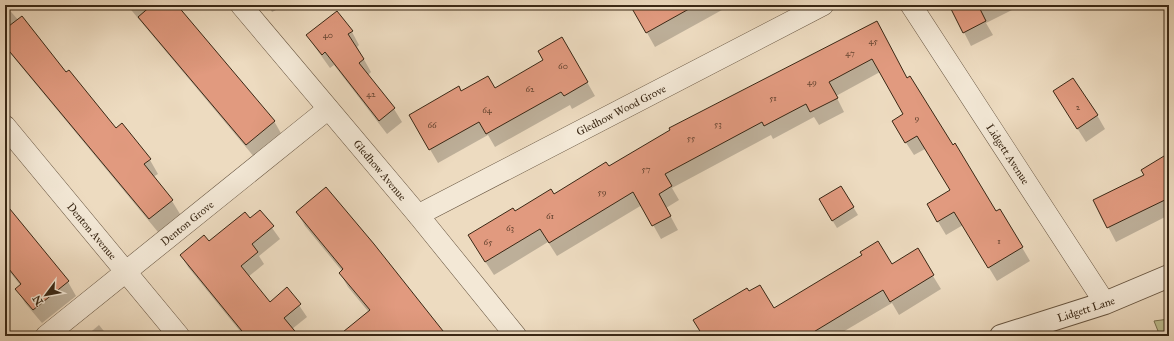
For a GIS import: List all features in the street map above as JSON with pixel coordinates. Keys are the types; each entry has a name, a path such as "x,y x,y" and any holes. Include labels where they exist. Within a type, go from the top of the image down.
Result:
{"street":[{"name":"Gledhow Avenue","path":"241,5 418,215 516,336"},
{"name":"Gledhow Wood Grove","path":"418,215 823,5"},
{"name":"Lidgett Avenue","path":"911,5 1106,304"},
{"name":"Denton Grove","path":"46,336 328,109"},
{"name":"Denton Avenue","path":"5,126 179,336"},
{"name":"Lidgett Lane","path":"1001,336 1106,304 1169,276"}],"green space":[{"path":"1169,319 1169,336 1160,336 1154,321"}],"building":[{"path":"152,5 177,5 275,121 246,145 138,17"},
{"path":"630,5 696,5 646,33"},
{"path":"949,5 978,5 986,21 963,33"},
{"path":"337,11 353,31 348,34 364,59 359,63 395,108 379,121 325,52 322,55 306,35"},
{"path":"22,16 66,72 69,70 116,128 122,123 151,159 144,164 173,200 149,219 5,46 5,29"},
{"path":"877,21 907,78 910,76 953,145 955,143 996,211 1000,209 1023,247 988,268 954,212 937,222 927,204 950,190 917,136 905,143 892,121 903,114 872,59 829,82 838,98 810,112 806,104 764,126 762,122 665,174 672,186 659,194 671,216 652,226 633,192 549,243 540,229 485,262 468,235 513,208 515,211 551,189 554,194 606,162 609,166 670,130 669,128"},
{"path":"562,37 588,82 564,96 561,92 486,134 479,122 429,150 409,115 459,86 461,91 488,76 495,88 543,60 538,51"},
{"path":"1073,78 1098,115 1077,129 1053,91"},
{"path":"1169,153 1169,198 1107,228 1093,200 1144,175 1141,170"},
{"path":"841,186 854,207 832,221 819,199"},
{"path":"326,187 374,244 447,336 338,336 370,310 339,273 343,269 296,212"},
{"path":"5,203 69,281 33,310 15,289 21,284 5,264"},
{"path":"260,210 274,226 252,244 258,252 241,266 270,302 287,287 301,304 284,318 299,336 246,336 180,255 204,235 209,241 245,212 250,218"},
{"path":"878,241 892,264 918,248 934,275 890,302 883,290 807,336 703,336 693,320 747,288 749,291 760,285 774,308 862,255 860,252"}]}
